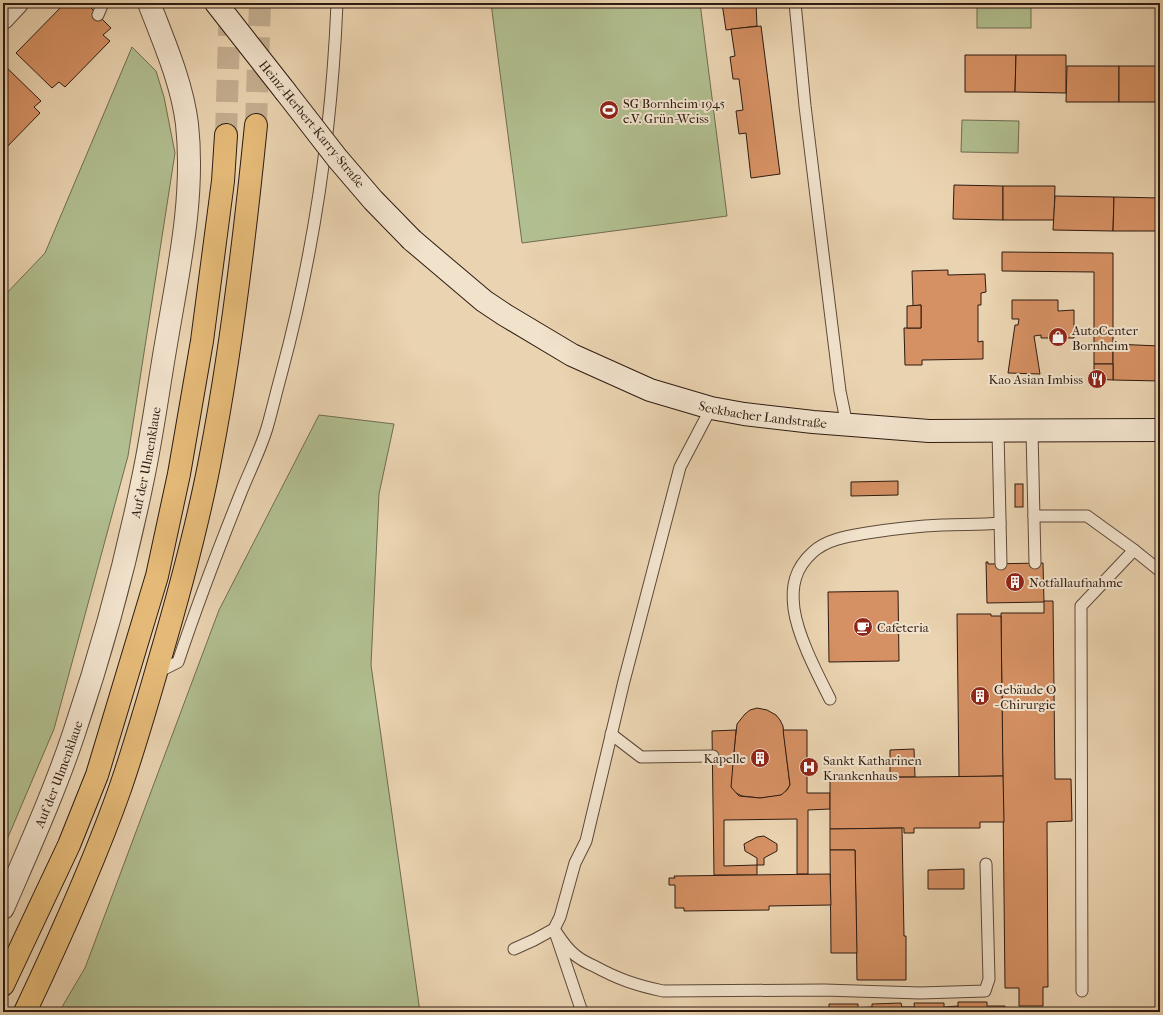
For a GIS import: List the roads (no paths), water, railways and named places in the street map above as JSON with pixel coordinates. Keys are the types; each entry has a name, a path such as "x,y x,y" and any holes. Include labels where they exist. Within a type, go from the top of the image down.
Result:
{"highway":[{"path":"25,1012 57,945 88,872 121,786 145,714 181,585 211,457 232,332 247,219 256,125"},
{"path":"3,985 69,845 97,775 157,576 179,474 202,341 223,182 226,136"}],"main road":[{"path":"3,18 18,3"},
{"name":"Auf der Ulmenklaue","path":"3,908 42,818 74,733 123,568 142,483 178,271 190,171 186,123 179,89 149,3"},
{"name":"Heinz-Herbert-Karry-Straße","path":"216,3 337,158 373,200 412,240"},
{"name":"Seckbacher Landstraße","path":"412,240 484,301 511,319 572,355 650,390 711,408 744,414 846,425 929,431 1160,430"}],"lane":[{"path":"98,15 103,3"},
{"path":"156,674 178,662 198,602 210,576 240,494 267,429 292,335 306,273 331,101 337,3"},
{"path":"795,3 817,206 840,392 846,425"},
{"path":"514,948 534,940 554,929 560,917 575,863 586,841 624,681 680,467 711,408"},
{"path":"998,431 1001,564"},
{"path":"1032,431 1035,563"},
{"path":"1034,516 1087,516 1160,571"},
{"path":"830,700 799,631 794,609 794,578 802,564 813,551 827,543 847,537 881,531 941,525 1000,523"},
{"path":"1082,991 1081,606 1134,550"},
{"path":"611,734 641,757 712,756"},
{"path":"554,929 566,947 575,955 590,964 616,978 639,986 663,991 824,990 920,993 984,991 989,979 986,864"},
{"path":"554,929 581,1009 584,1012"}],"tunnel":[{"path":"226,135 230,3"},
{"path":"256,125 260,3"}],"place":[{"name":"SG Bornheim 1945 e.V. Grün-Weiss","path":"609,110"},
{"name":"AutoCenter Bornheim","path":"1058,337"},
{"name":"Kao Asian Imbiss","path":"1097,379"},
{"name":"Notfallaufnahme","path":"1015,582"},
{"name":"Cafeteria","path":"863,627"},
{"name":"Gebäude O - Chirurgie","path":"980,696"},
{"name":"Kapelle","path":"760,758"},
{"name":"Sankt Katharinen Krankenhaus","path":"809,767"}]}
